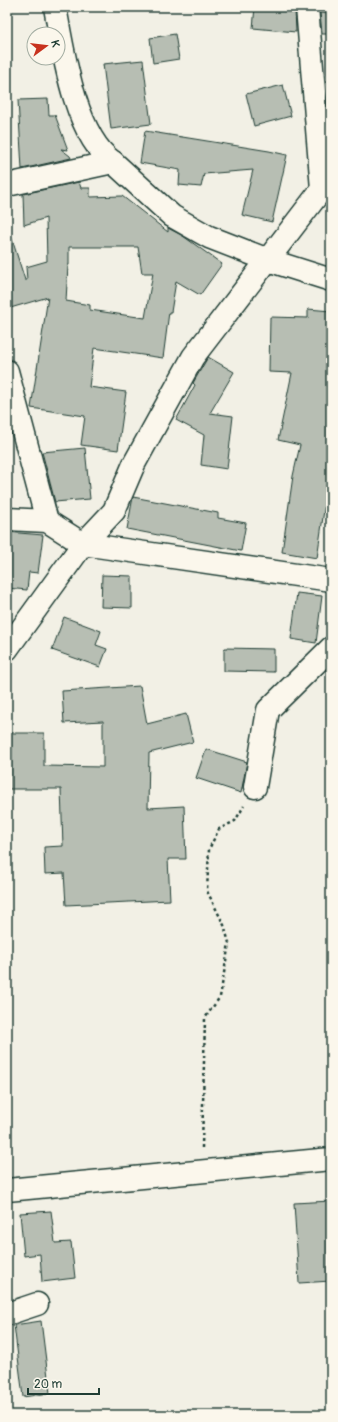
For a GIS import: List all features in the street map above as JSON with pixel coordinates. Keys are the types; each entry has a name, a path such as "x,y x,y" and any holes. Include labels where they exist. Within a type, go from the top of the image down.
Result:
{"street":[{"path":"55,7 66,62 86,131 105,157 113,162 172,216 208,237 268,260 331,280"},
{"path":"7,649 83,544 114,511 134,464 193,357 326,186 307,7"},
{"path":"7,185 113,162"},
{"path":"7,371 47,521"},
{"path":"7,519 47,521 83,544 331,580"},
{"path":"255,787 268,710 331,648"},
{"path":"7,1190 331,1159"},
{"path":"7,1314 37,1304"}],"path":[{"path":"201,1172 204,1018 220,997 230,943 224,925 207,891 209,849 219,829 235,821 255,787"}],"building":[{"path":"255,7 275,7 295,10 296,32 253,28"},
{"path":"320,13 331,14 331,34 322,34"},
{"path":"175,34 179,59 153,63 150,38"},
{"path":"143,60 151,124 111,129 103,64"},
{"path":"283,85 291,116 254,126 246,94"},
{"path":"48,99 49,115 55,115 68,150 61,149 71,158 22,169 18,100"},
{"path":"145,131 287,155 272,222 242,215 253,170 204,174 201,187 179,185 180,170 140,163"},
{"path":"79,182 81,188 90,188 90,197 122,196 168,232 168,228 183,236 222,264 200,295 176,281 171,312 169,312 163,358 94,348 89,387 126,392 118,450 81,445 85,416 31,408 48,297 7,309 7,237 11,236 25,280 27,280 26,267 47,261 46,218 24,225 23,194","holes":["69,247 138,247 142,273 153,273 145,318 90,310 90,305 66,301"]},
{"path":"308,309 331,311 331,484 328,483 317,558 282,552 293,476 300,445 278,440 292,373 269,372 270,317 308,318"},
{"path":"208,357 234,372 210,413 233,416 227,469 201,465 204,435 176,420 195,385 193,383"},
{"path":"85,448 90,499 55,502 42,452"},
{"path":"133,497 218,513 218,518 246,523 241,551 127,529"},
{"path":"7,532 43,535 38,573 29,572 27,590 7,588"},
{"path":"102,575 132,576 132,608 101,607"},
{"path":"297,593 322,596 316,643 291,639"},
{"path":"64,617 101,631 96,645 107,649 100,667 52,650"},
{"path":"224,648 274,649 274,672 224,671"},
{"path":"140,686 147,724 186,714 193,742 149,753 148,808 184,806 186,859 168,859 170,900 66,905 64,873 45,874 44,847 63,846 61,789 7,789 7,733 44,733 44,766 103,767 103,721 64,723 62,691"},
{"path":"206,749 247,762 241,793 196,778"},
{"path":"331,1201 331,1281 299,1283 294,1203"},
{"path":"51,1211 55,1243 71,1242 75,1278 42,1282 40,1254 24,1256 20,1213"},
{"path":"41,1321 50,1393 23,1397 14,1325"}]}
